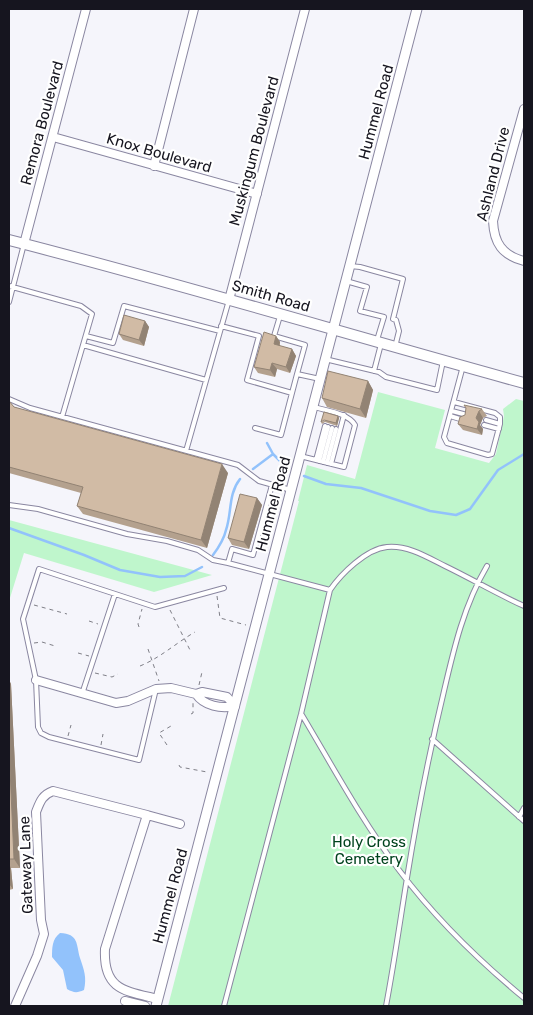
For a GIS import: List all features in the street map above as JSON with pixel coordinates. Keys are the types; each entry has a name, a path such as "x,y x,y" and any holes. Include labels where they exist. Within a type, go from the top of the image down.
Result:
{"main road":[{"name":"Smith Road","path":"9,240 524,383"}],"street":[{"name":"Remora Boulevard","path":"24,244 86,9"},
{"path":"154,166 194,9"},
{"name":"Muskingum Boulevard","path":"229,300 305,9"},
{"name":"Hummel Road","path":"157,1003 417,9"},
{"name":"Ashland Drive","path":"524,109 493,221 493,232 504,252 512,257 524,260"},
{"name":"Knox Boulevard","path":"53,137 257,194"},
{"path":"36,680 108,702 122,703 156,689 179,689 196,694 200,700 208,704 224,708 234,706"},
{"name":"Gateway Lane","path":"15,1006 37,956 44,934 41,920 36,812 40,799 46,793 53,791 180,824"},
{"path":"147,815 105,948 105,962 112,981 117,987 157,1003"},
{"path":"127,991 124,1004 145,1006"}],"lane":[{"path":"9,302 11,286 24,244"},
{"path":"350,266 360,267 403,280 393,319"},
{"path":"346,281 367,287 360,311 396,320 399,331 395,348"},
{"path":"11,286 86,308 92,314 62,416"},
{"path":"186,451 229,300"},
{"path":"86,336 113,343 124,306 220,331"},
{"path":"255,428 281,435 305,345 274,336 280,315"},
{"path":"374,371 384,317"},
{"path":"221,326 259,336 247,380 292,393"},
{"path":"83,345 206,380"},
{"path":"325,359 374,371 386,377 436,390 443,361"},
{"path":"454,402 494,413 500,417 499,429 492,454 447,444 444,437 463,366"},
{"path":"297,374 320,379"},
{"path":"9,399 30,408 238,465 256,480 291,490"},
{"path":"300,456 344,467 355,425 353,421 336,413 313,407"},
{"path":"452,411 467,415"},
{"path":"336,413 332,420 336,413"},
{"path":"323,462 336,413"},
{"path":"450,416 466,420"},
{"path":"486,420 500,424"},
{"path":"484,425 499,429"},
{"path":"323,462 330,427 323,462"},
{"path":"228,563 232,549 253,555 272,485"},
{"path":"9,505 38,509 127,534 167,541 198,550 213,560 330,590"},
{"path":"224,1006 301,714 330,590 335,582 354,563 370,553 385,547 401,548 423,554 524,606"},
{"path":"386,1006 396,957 407,880 432,739 459,630 478,582 487,566"},
{"path":"156,689 139,760 49,737 41,733 38,727 36,680 23,619 39,569 155,607 224,588"},
{"path":"82,694 116,594"},
{"path":"301,714 368,826 407,880 447,927 487,968 524,998"},
{"path":"432,739 524,821"},
{"path":"519,817 524,808"}],"path":[{"path":"218,601 220,618 246,624"},
{"path":"28,603 66,614"},
{"path":"171,613 190,652"},
{"path":"139,627 140,614"},
{"path":"89,621 94,623"},
{"path":"140,666 152,661 195,632"},
{"path":"39,642 55,646"},
{"path":"148,649 159,678"},
{"path":"78,653 84,655"},
{"path":"192,714 202,672"},
{"path":"101,675 112,677 118,674"},
{"path":"70,732 71,725"},
{"path":"167,745 158,733 171,726"},
{"path":"102,740 103,734"},
{"path":"179,765 180,767 207,772"}],"green space":[{"name":"Holy Cross Cemetery","path":"378,392 445,410 435,448 489,463 496,454 504,416 503,409 516,399 524,401 524,1006 168,1006 307,465 355,479"},
{"path":"9,520 212,575 154,592 24,553 9,601"}],"water":[{"path":"60,933 71,935 76,941 85,977 84,990 82,991 76,992 67,989 63,970 52,957 54,941"}],"building":[{"path":"124,315 145,321 139,340 119,334"},
{"path":"264,332 276,336 274,344 292,349 286,367 272,363 270,370 254,367"},
{"path":"328,371 368,381 360,409 322,398"},
{"path":"9,401 14,407 222,464 201,540 77,506 83,487 9,467"},
{"path":"464,405 482,409 476,418 479,422 477,429 458,424 460,417 465,415 466,408"},
{"path":"324,412 338,416 336,423 324,420 321,422"},
{"path":"240,494 257,498 244,542 228,538"},
{"path":"9,747 14,859 9,859"}],"waterway":[{"path":"267,443 273,454"},
{"path":"253,469 273,454 285,466"},
{"path":"304,476 326,484 361,488 430,511 456,515 470,509 498,470 524,454"},
{"path":"213,555 224,537 232,497 240,479"},
{"path":"9,528 120,570 160,577 185,576 202,567"}]}
